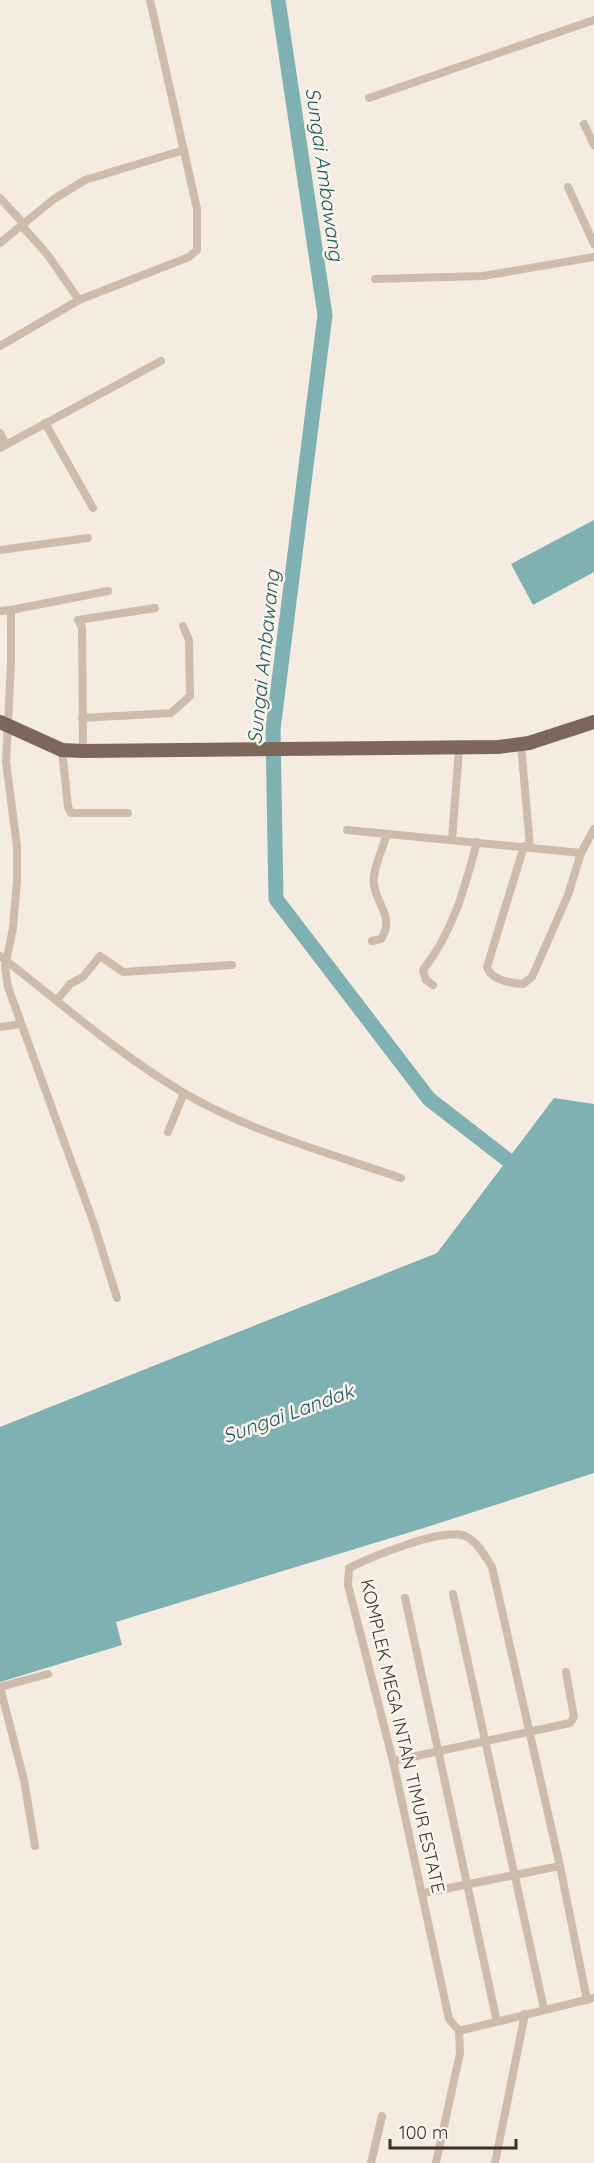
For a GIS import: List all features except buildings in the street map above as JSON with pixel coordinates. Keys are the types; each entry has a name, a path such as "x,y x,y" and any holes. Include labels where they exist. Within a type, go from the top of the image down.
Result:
{"main road":[{"path":"4,724 62,750 210,752 459,749 521,744 594,722"}],"street":[{"path":"0,346 79,300 194,254 199,241 198,219 150,0"},
{"path":"369,98 594,20"},
{"path":"584,124 594,145"},
{"path":"0,243 54,199 85,180 184,150"},
{"path":"568,187 594,244"},
{"path":"0,198 47,254 79,300"},
{"path":"375,279 483,276 594,257"},
{"path":"0,433 3,446 161,361"},
{"path":"45,423 93,508"},
{"path":"0,550 88,538"},
{"path":"0,611 108,591"},
{"path":"83,751 81,627 78,620 155,608"},
{"path":"11,610 11,663 4,724 4,774 17,846 17,881 13,928 3,958 5,977 90,1212 117,1298"},
{"path":"82,718 171,713 190,696 189,640 183,626"},
{"path":"521,744 527,847 487,967 491,975 509,982 523,984 532,977 568,895 581,853 594,829"},
{"path":"452,840 459,749"},
{"path":"62,750 68,807 71,813 128,813"},
{"path":"347,830 581,853"},
{"path":"372,941 381,939 387,926 385,911 374,884 387,834"},
{"path":"433,985 426,980 423,970 445,940 453,922 477,842"},
{"path":"57,1000 70,984 83,977 100,956 123,972 232,965"},
{"path":"3,958 184,1093 265,1131 401,1178"},
{"path":"0,1027 21,1024"},
{"path":"168,1132 184,1093"},
{"name":"KOMPLEK MEGA INTAN TIMUR ESTATE","path":"459,2031 449,2019 424,1893 348,1585 347,1572 353,1566 406,1545 448,1534 468,1537 492,1567 530,1731"},
{"path":"453,1594 487,1740 544,2009"},
{"path":"405,1598 497,2022"},
{"path":"393,1761 573,1721 566,1672"},
{"path":"35,1846 24,1780 0,1687 48,1674"},
{"path":"436,2163 460,2053 459,2031 591,1999 530,1731"},
{"path":"424,1893 560,1866"},
{"path":"495,2163 525,2014"},
{"path":"371,2163 382,2116"}],"water":[{"path":"594,520 594,572 533,605 511,564"},
{"name":"Sungai Landak","path":"554,1098 594,1104 594,1473 427,1527 116,1622 122,1645 0,1682 0,1427 437,1253"}],"waterway":[{"name":"Sungai Ambawang","path":"278,0 325,315 273,729 276,899 429,1099 522,1171"}]}
